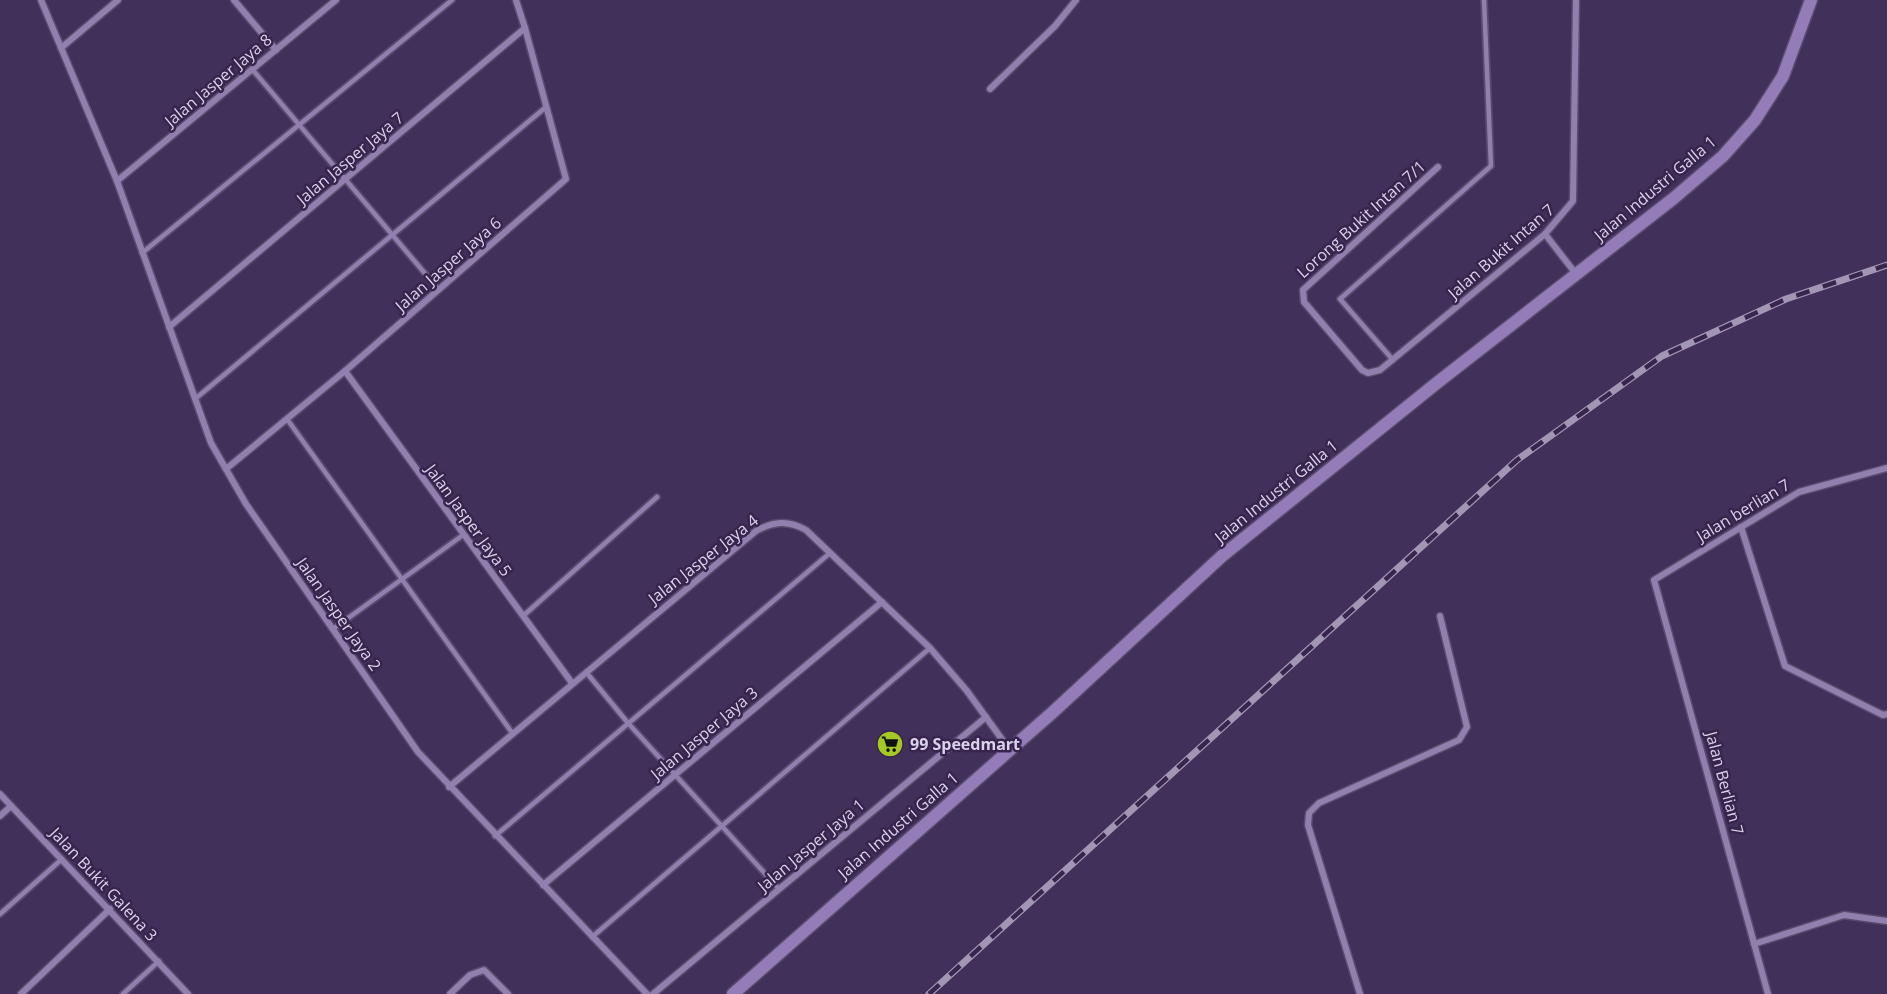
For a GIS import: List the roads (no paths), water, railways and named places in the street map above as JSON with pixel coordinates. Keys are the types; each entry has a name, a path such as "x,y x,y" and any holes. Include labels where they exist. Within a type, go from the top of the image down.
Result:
{"main road":[{"name":"Jalan Industri Galla 1","path":"733,994 1010,749 1222,556 1714,163 1755,120 1783,76 1811,0"}],"street":[{"name":"Jalan Jasper Jaya 2","path":"41,0 117,182 211,443 246,504 418,752 495,836 647,994"},
{"path":"61,48 118,0"},
{"path":"234,0 276,50"},
{"name":"Jalan Jasper Jaya 8","path":"117,182 336,0"},
{"path":"516,0 525,28"},
{"path":"990,89 1055,26 1076,0"},
{"name":"Jalan Bukit Intan 7","path":"1368,373 1380,370 1393,360 1545,234 1574,201 1576,0"},
{"name":"Jalan Jasper Jaya 6","path":"226,469 345,371 566,179 525,28"},
{"name":"Jalan Jasper Jaya 7","path":"169,327 525,28"},
{"name":"Lorong Bukit Intan 7/1","path":"1368,373 1362,370 1304,302 1303,290 1438,167"},
{"path":"1545,234 1576,274"},
{"name":"Jalan Jasper Jaya 5","path":"345,371 572,683"},
{"name":"Jalan berlian 7","path":"1654,580 1799,492 1887,468"},
{"name":"Jalan Jasper Jaya 4","path":"449,787 756,531 771,523 796,524 807,530 930,648 1010,749"},
{"path":"1741,527 1785,666 1883,716 1887,714"},
{"name":"Jalan Berlian 7","path":"1654,580 1768,994"},
{"name":"Jalan Jasper Jaya 3","path":"543,885 882,602"},
{"path":"1360,994 1308,825 1309,813 1319,803 1459,740 1464,735 1467,727 1440,616"},
{"name":"Jalan Jasper Jaya 1","path":"654,994 986,717"},
{"name":"Jalan Bukit Galena 3","path":"0,794 188,994"},
{"path":"0,816 11,806"},
{"path":"21,994 110,909"},
{"path":"1754,944 1844,915 1887,921"},
{"path":"450,994 470,975 484,970 508,994"}],"lane":[{"path":"142,253 452,0"},
{"path":"1393,360 1340,299 1491,166 1484,0"},
{"path":"252,69 301,123 439,290"},
{"path":"195,399 546,107"},
{"path":"287,419 513,734"},
{"path":"523,616 657,497"},
{"path":"333,629 463,535"},
{"path":"495,836 830,553"},
{"path":"592,937 930,648"},
{"path":"586,672 628,723 779,889"},
{"path":"0,914 62,859"},
{"path":"123,994 159,961"}],"railway":[{"path":"929,994 1517,460 1662,356 1786,299 1887,265"}],"place":[{"name":"99 Speedmart","path":"890,744"}]}
